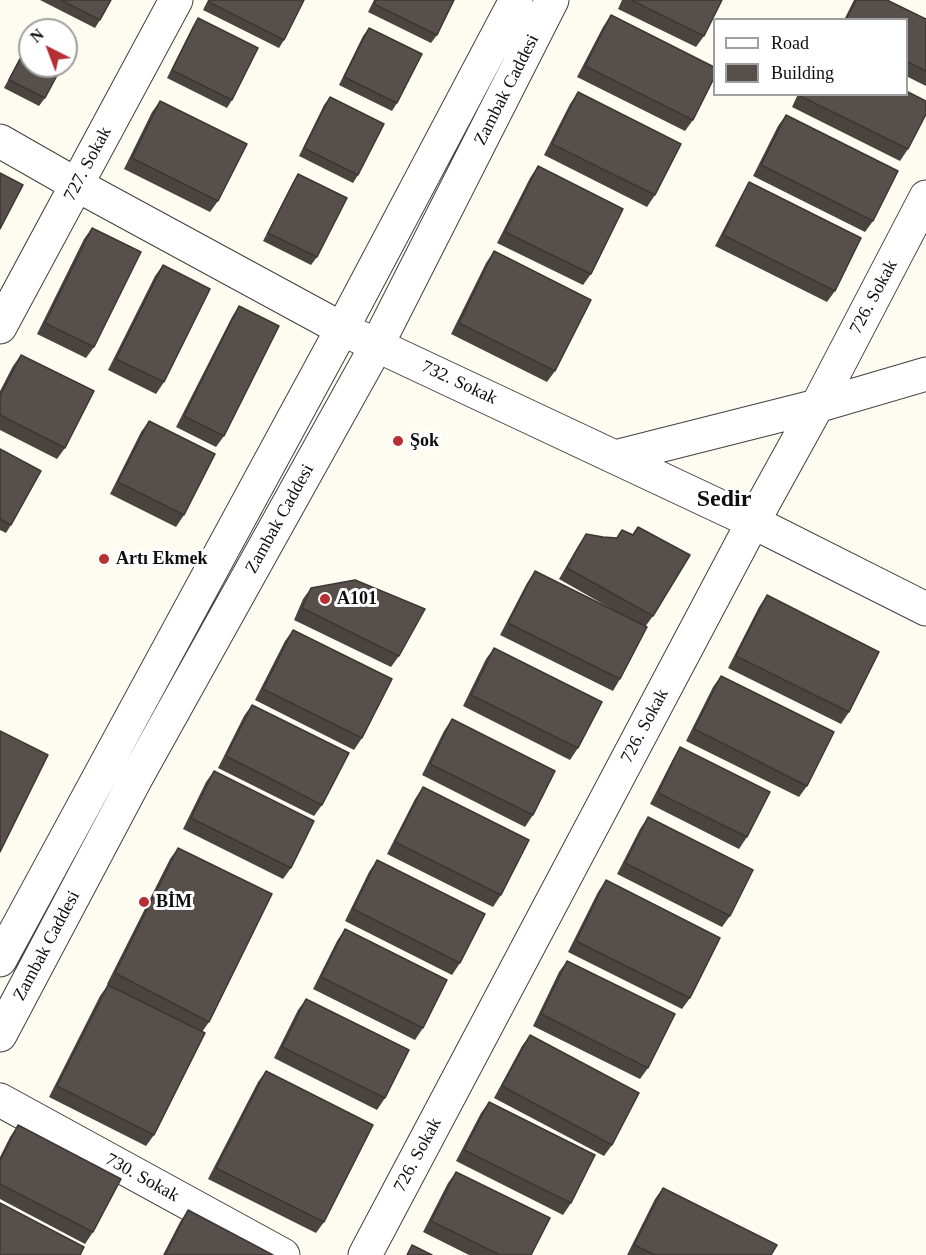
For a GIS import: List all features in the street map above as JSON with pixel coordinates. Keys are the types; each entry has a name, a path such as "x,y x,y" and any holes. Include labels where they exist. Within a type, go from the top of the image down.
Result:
{"street":[{"name":"727. Sokak","path":"0,327 176,0"},
{"name":"Zambak Caddesi","path":"0,960 342,329 516,0"},
{"name":"Zambak Caddesi","path":"0,1035 136,778 377,345 552,0"},
{"name":"732. Sokak","path":"0,141 342,329 753,522 926,609"},
{"name":"726. Sokak","path":"365,1255 926,197"},
{"path":"615,457 817,406 926,375"},
{"name":"730. Sokak","path":"0,1101 283,1255"}],"building":[{"path":"61,0 111,0 100,20"},
{"path":"210,0 304,0 284,40 209,2"},
{"path":"376,0 454,0 437,35 374,4"},
{"path":"631,0 722,0 704,36"},
{"path":"856,0 887,0 926,19 926,71 908,62 908,18 847,18"},
{"path":"611,15 713,66 713,80 693,120 585,66"},
{"path":"198,18 258,48 232,100 172,70"},
{"path":"369,28 422,54 397,103 344,77"},
{"path":"18,63 18,78 56,78 45,98 9,80"},
{"path":"578,92 681,144 655,195 552,144"},
{"path":"908,92 926,101 926,114 908,149 800,96 908,96"},
{"path":"330,97 384,124 358,175 304,148"},
{"path":"160,101 247,144 218,201 132,158"},
{"path":"786,115 898,171 873,221 761,165"},
{"path":"538,166 623,209 591,274 505,232"},
{"path":"0,173 23,185 0,229"},
{"path":"298,174 347,198 317,257 268,233"},
{"path":"749,182 861,238 835,291 723,235"},
{"path":"92,228 141,252 94,347 45,323"},
{"path":"494,251 591,300 555,371 459,323"},
{"path":"163,265 210,289 164,382 116,359"},
{"path":"239,306 279,326 224,436 184,416"},
{"path":"21,355 94,391 65,448 0,415 0,396"},
{"path":"149,421 215,454 184,515 118,482"},
{"path":"0,449 41,471 11,525 0,519"},
{"path":"638,527 690,555 653,616 567,568 586,534 617,538 622,530 633,535"},
{"path":"535,571 647,627 620,679 508,623"},
{"path":"355,580 425,609 399,656 302,608 311,588"},
{"path":"767,595 879,652 849,712 736,656"},
{"path":"293,630 392,679 362,738 263,689"},
{"path":"494,648 602,702 578,748 471,695"},
{"path":"721,676 834,732 807,786 694,729"},
{"path":"252,705 349,753 322,805 226,756"},
{"path":"452,719 555,771 533,815 430,764"},
{"path":"0,731 48,755 0,852"},
{"path":"680,747 770,792 747,837 658,793"},
{"path":"214,771 314,821 291,868 191,818"},
{"path":"423,787 529,840 501,895 395,842"},
{"path":"648,817 753,870 730,916 625,863"},
{"path":"178,848 272,894 209,1022 115,973"},
{"path":"377,860 485,914 460,963 353,909"},
{"path":"606,880 720,938 690,998 576,941"},
{"path":"345,929 447,980 423,1028 321,977"},
{"path":"567,961 675,1014 648,1068 541,1014"},
{"path":"108,985 205,1033 154,1135 57,1086"},
{"path":"306,999 409,1050 385,1098 282,1047"},
{"path":"530,1035 639,1093 612,1145 502,1086"},
{"path":"266,1071 373,1125 324,1222 216,1168"},
{"path":"489,1102 595,1155 571,1203 464,1150"},
{"path":"18,1125 121,1179 93,1232 0,1184 0,1161"},
{"path":"456,1172 550,1218 531,1255 500,1255 431,1221"},
{"path":"663,1188 777,1245 771,1255 655,1255 634,1245"},
{"path":"0,1203 84,1247 80,1255 0,1255"},
{"path":"188,1210 273,1255 165,1255"},
{"path":"412,1245 432,1255 407,1255"}],"place":[{"name":"Şok","path":"398,441"},
{"name":"Artı Ekmek","path":"104,559"},
{"name":"A101","path":"325,599"},
{"name":"BİM","path":"144,902"}],"district":[{"name":"Sedir","path":"724,500"}]}
